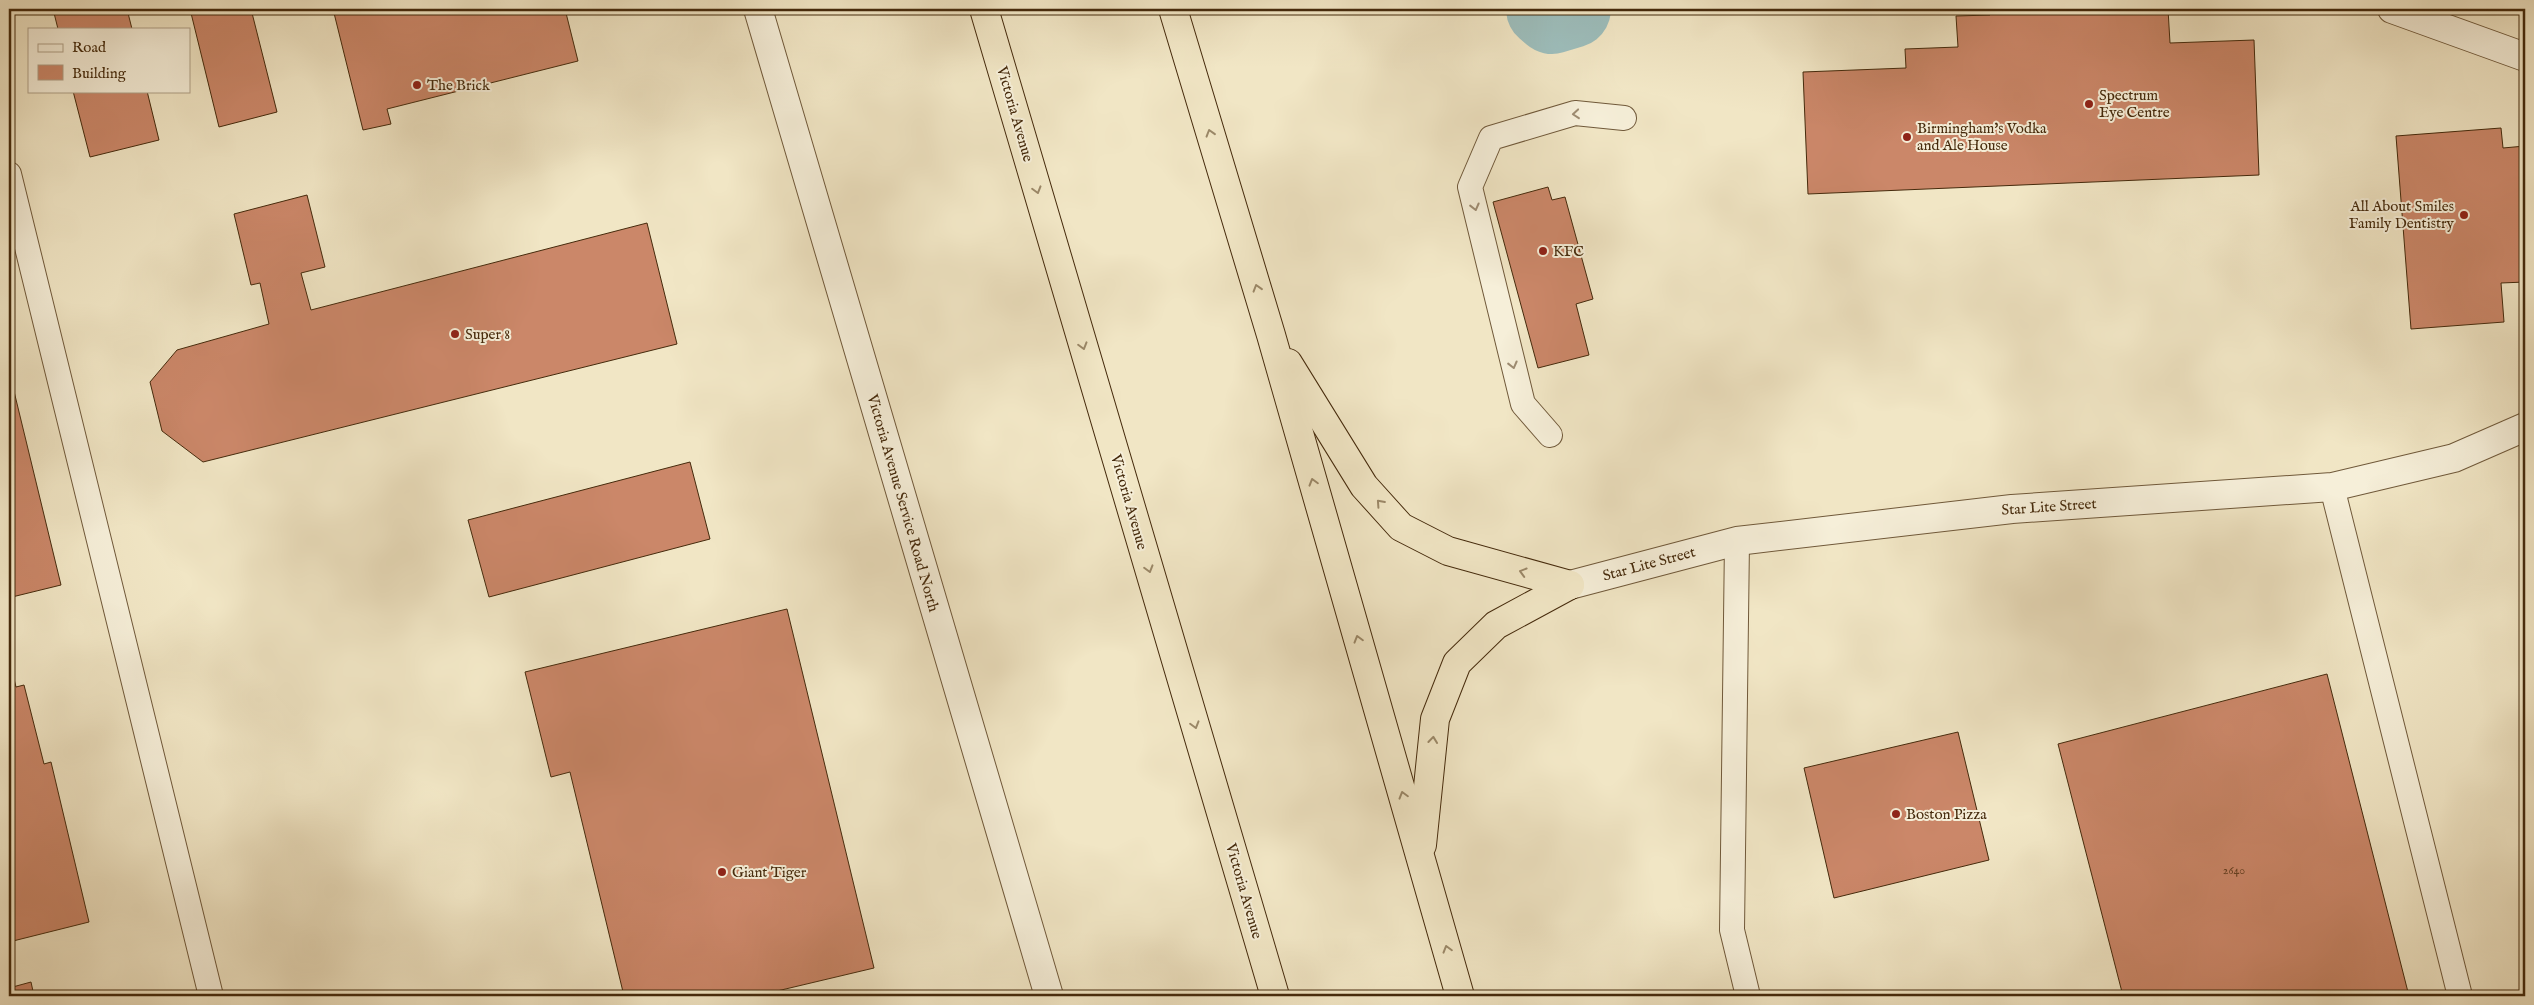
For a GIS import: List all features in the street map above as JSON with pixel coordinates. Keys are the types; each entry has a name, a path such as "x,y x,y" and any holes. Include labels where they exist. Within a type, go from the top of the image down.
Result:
{"highway":[{"name":"Victoria Avenue","path":"984,9 1275,996"},
{"path":"1173,9 1271,335 1460,996"},
{"path":"1271,335 1364,486 1402,527 1448,551 1570,585"},
{"path":"1421,858 1435,719 1457,663 1496,625 1570,585"}],"street":[{"name":"Victoria Avenue Service Road North","path":"758,9 1049,996"},
{"path":"2392,9 2525,57"},
{"name":"Star Lite Street","path":"1570,585 1737,541 2012,509 2332,487 2454,458 2525,427"}],"lane":[{"path":"1550,435 1523,404 1470,187 1491,138 1575,113 1624,118"},
{"path":"9,174 211,996"},
{"path":"2332,487 2460,996"},
{"path":"1737,541 1732,930 1748,996"}],"building":[{"path":"53,9 127,9 132,28 58,28"},
{"path":"190,9 251,9 277,112 219,127"},
{"name":"The Brick","path":"333,9 565,9 578,61 387,109 391,124 363,130"},
{"path":"1990,9 2168,9 2170,43 2254,40 2259,175 1808,194 1803,72 1906,68 1905,49 1958,47 1956,16 1990,15"},
{"path":"73,92 147,92 159,140 90,157"},
{"name":"All About Smiles Family Dentistry","path":"2501,128 2503,148 2525,146 2525,282 2501,283 2504,322 2411,329 2396,136"},
{"name":"KFC","path":"1548,187 1552,200 1565,197 1593,299 1576,304 1589,355 1538,368 1493,202"},
{"name":"Super 8","path":"307,195 325,267 301,273 311,310 647,223 677,344 203,462 162,431 150,382 177,350 269,324 260,283 251,285 234,214"},
{"path":"9,383 12,383 61,585 12,597 9,582"},
{"path":"690,462 710,539 489,597 468,520"},
{"name":"Giant Tiger","path":"787,609 874,968 756,996 624,996 570,772 551,777 525,672"},
{"path":"9,659 16,687 24,685 44,764 51,762 89,922 9,942"},
{"path":"2327,674 2409,996 2123,996 2058,744"},
{"name":"Boston Pizza","path":"1958,732 1989,860 1834,898 1804,768"},
{"path":"31,982 34,996 9,996 9,988"}],"waterway":[{"path":"1545,9 1552,15 1572,9"}],"place":[{"name":"The Brick","path":"417,85"},
{"name":"Spectrum Eye Centre","path":"2089,104"},
{"name":"Birmingham's Vodka and Ale House","path":"1907,137"},
{"name":"All About Smiles Family Dentistry","path":"2464,215"},
{"name":"KFC","path":"1543,251"},
{"name":"Super 8","path":"455,334"},
{"name":"Boston Pizza","path":"1896,814"},
{"name":"Giant Tiger","path":"722,872"}]}
